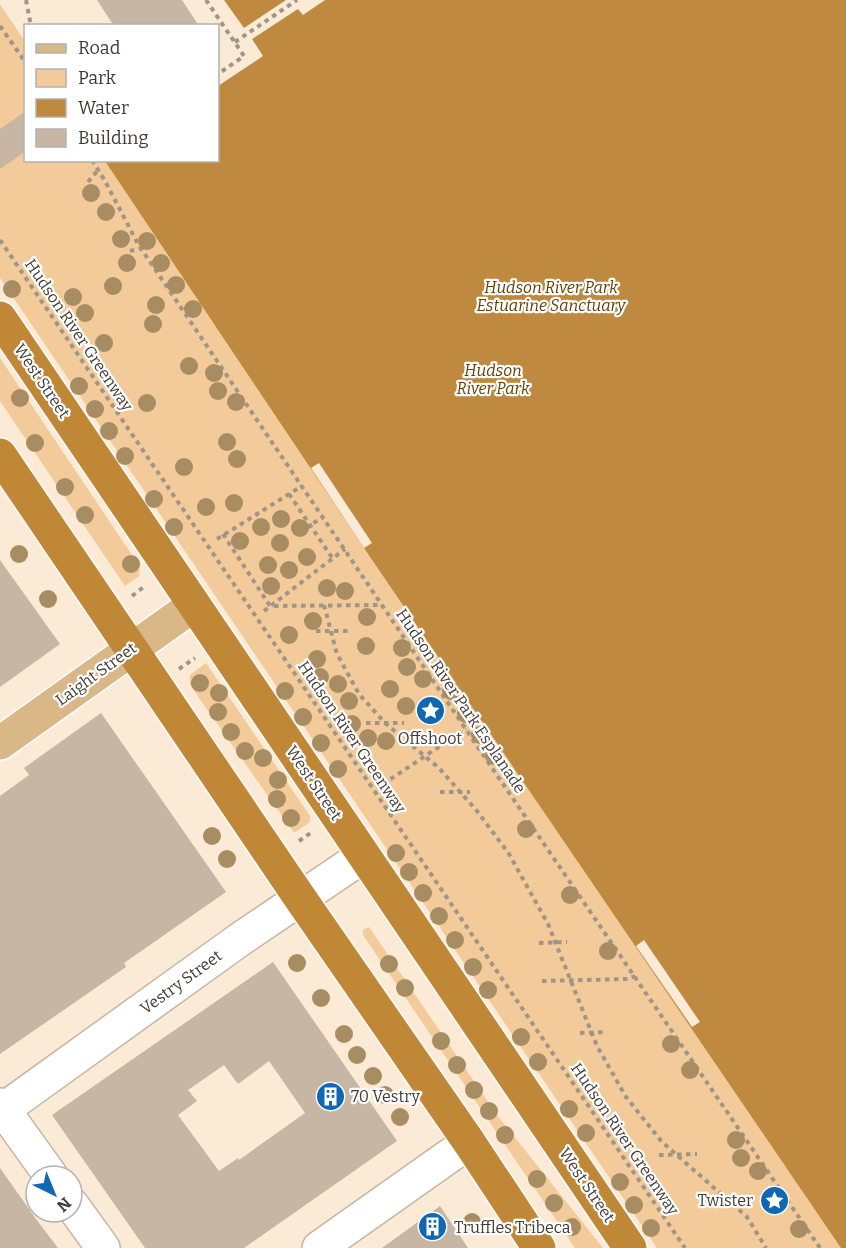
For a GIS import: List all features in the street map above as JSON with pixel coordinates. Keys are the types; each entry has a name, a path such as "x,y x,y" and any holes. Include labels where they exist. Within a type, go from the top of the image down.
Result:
{"highway":[{"name":"West Street","path":"0,318 630,1248"},
{"path":"0,455 539,1248"}],"main road":[{"name":"Laight Street","path":"0,743 194,605"}],"street":[{"name":"Vestry Street","path":"1,1109 363,856"},
{"path":"1,1109 42,1164"},
{"path":"319,1248 469,1142"},
{"path":"84,1222 103,1248"}],"path":[{"path":"26,0 31,24"},
{"path":"206,0 244,56 219,73"},
{"path":"235,42 297,0"},
{"path":"0,26 24,60"},
{"name":"Hudson River Park Esplanade","path":"93,162 142,248 345,549 379,604 820,1248"},
{"path":"88,182 98,170"},
{"name":"Hudson River Greenway","path":"0,240 685,1248"},
{"path":"130,251 142,248"},
{"path":"217,538 302,486"},
{"path":"289,494 308,527 333,558"},
{"path":"308,527 323,517"},
{"path":"223,534 270,606"},
{"path":"264,611 345,549"},
{"path":"132,596 151,582"},
{"path":"270,606 379,604"},
{"path":"324,605 337,654 366,704 425,756 460,792 509,854 536,900 556,942 603,1059 626,1097 649,1127 676,1155 739,1208 766,1248"},
{"path":"316,631 350,630"},
{"path":"179,669 200,654"},
{"path":"366,723 404,723"},
{"path":"384,784 466,729"},
{"path":"440,792 470,792"},
{"path":"299,841 318,828"},
{"path":"539,943 567,942"},
{"path":"542,981 628,979 634,976"},
{"path":"580,1033 607,1032"},
{"path":"659,1155 697,1154"}],"green space":[{"name":"Hudson River Park","path":"0,0 846,0 846,1248 657,1248 0,278"},
{"path":"0,358 140,567 139,576 125,586 0,401"},
{"path":"206,663 310,816 310,822 294,833 190,685 190,675"},
{"path":"369,927 497,1115 603,1248 575,1248 363,935 363,930"}],"water":[{"name":"Hudson River Park","path":"0,0 846,0 846,1248 841,1248 364,548 106,162 219,162 219,24 24,24 24,41 0,5"}],"pier":[{"path":"0,0 224,0 244,28 286,0 325,0 303,15 298,9 252,39 263,56 219,85 219,24 24,24 24,41 0,5"},
{"path":"319,463 372,543 364,548 311,468"},
{"path":"644,940 700,1022 692,1027 636,946"}],"building":[{"path":"97,0 182,0 198,24 113,24"},
{"path":"24,112 24,152 0,169 0,129"},
{"path":"0,560 60,644 0,687"},
{"path":"101,713 226,892 124,963 126,967 0,1054 0,796 29,775 24,768"},
{"path":"273,962 397,1141 244,1248 145,1248 52,1115","holes":["269,1061 305,1113 239,1160 238,1158 219,1171 178,1115 197,1101 188,1090 224,1065 238,1084"]},
{"path":"0,1168 24,1202 24,1224 40,1224 58,1248 0,1248"},
{"name":"Truffles Tribeca","path":"440,1206 468,1248 382,1248"}],"place":[{"name":"Offshoot","path":"430,710"},
{"name":"70 Vestry","path":"330,1096"},
{"name":"Twister","path":"774,1200"},
{"name":"Truffles Tribeca","path":"433,1227"}],"park label":[{"name":"Hudson River Park Estuarine Sanctuary","path":"551,296"}]}
